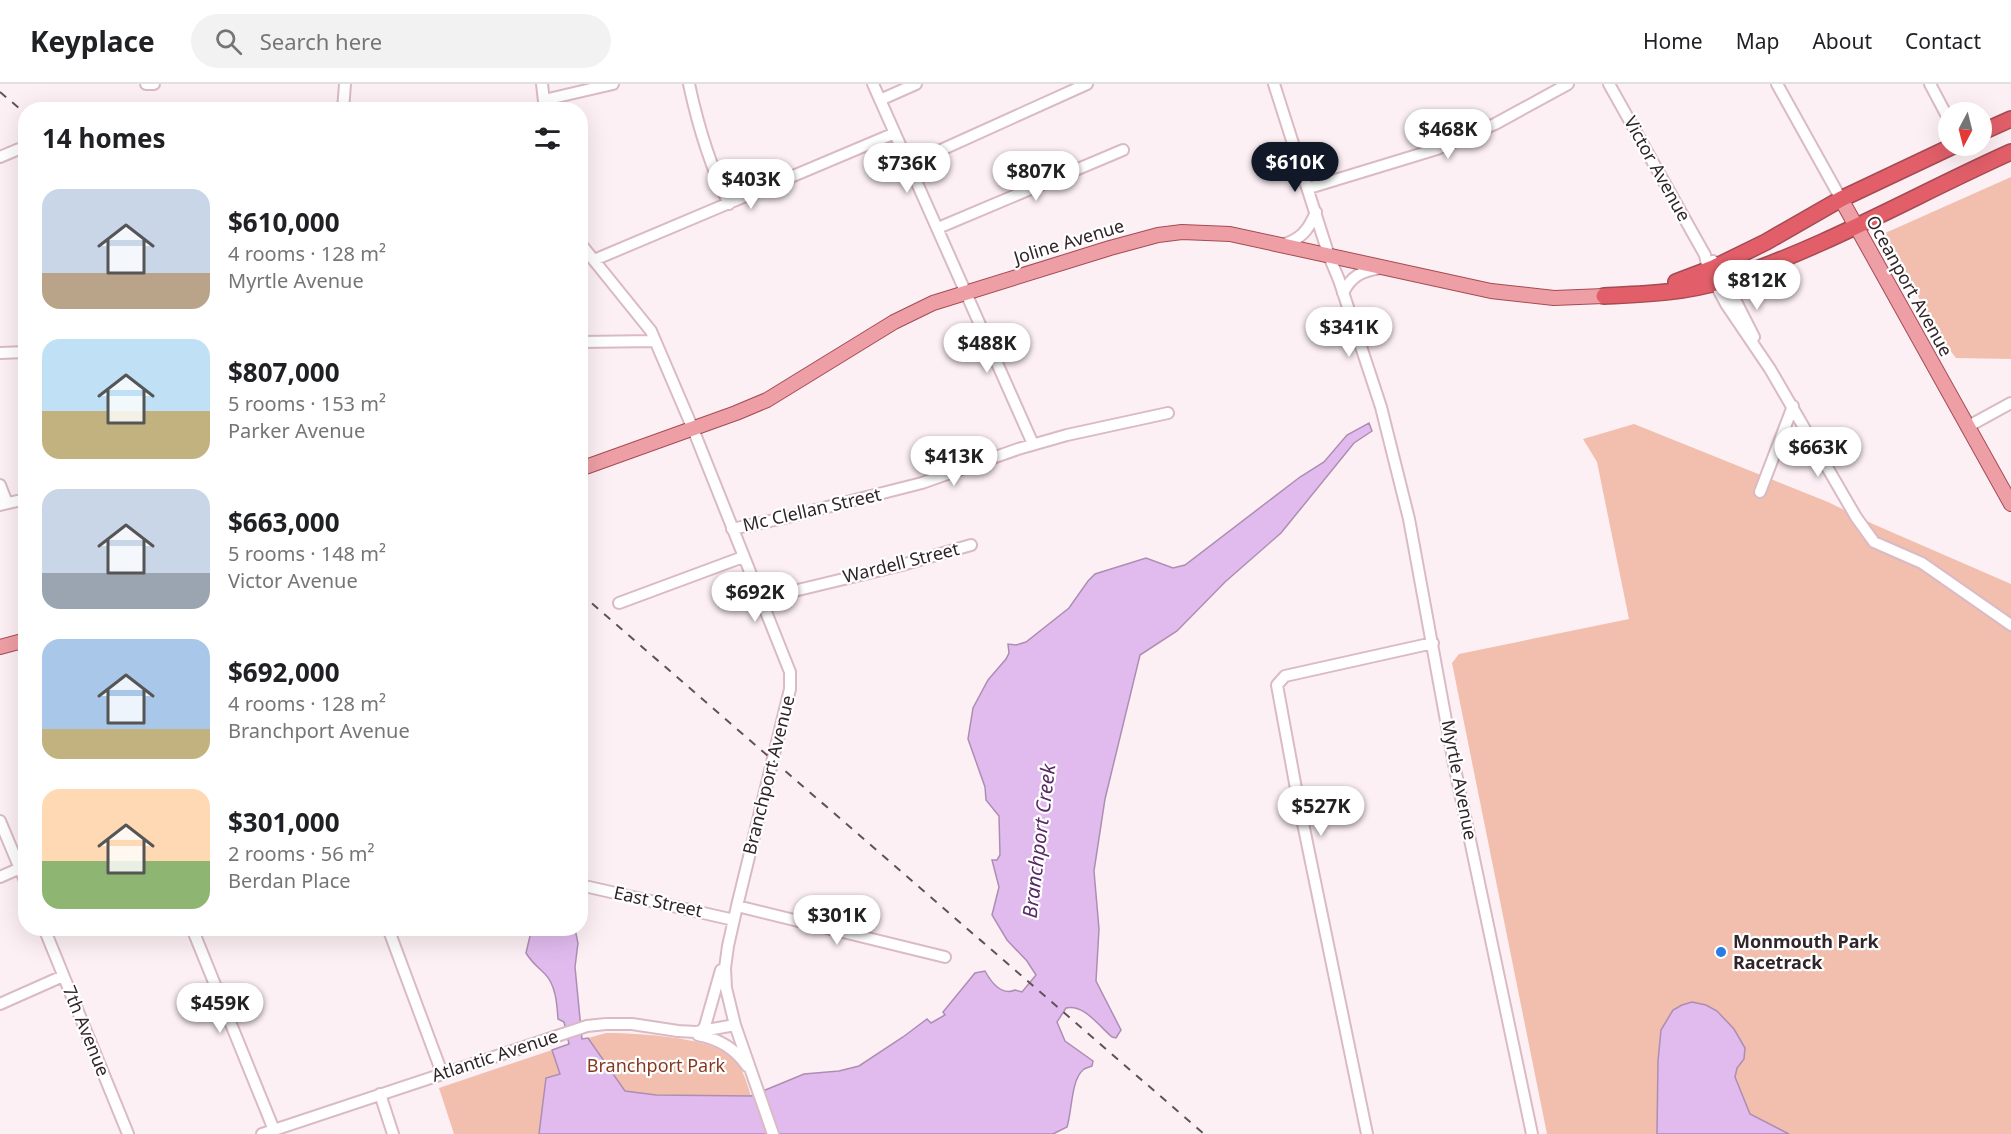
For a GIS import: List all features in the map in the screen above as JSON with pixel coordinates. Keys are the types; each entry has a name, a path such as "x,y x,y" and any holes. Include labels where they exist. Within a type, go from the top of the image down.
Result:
{"highway":[{"path":"1992,128 2011,119"},
{"path":"1604,296 1655,288 1714,271 1779,260 1856,227 2011,152"},
{"path":"1714,271 1841,199 1938,153"}],"main road":[{"name":"Oceanport Avenue","path":"1841,199 2011,504"},
{"name":"Joline Avenue","path":"588,466 767,400 894,322 933,303 1158,235 1209,232 1230,234 1521,296 1554,298 1604,296"},
{"path":"0,647 18,642"}],"street":[{"path":"344,102 345,84"},
{"path":"542,84 545,102"},
{"path":"555,102 613,84"},
{"path":"689,84 695,114 709,160 729,204"},
{"path":"873,84 1033,444"},
{"path":"880,100 916,84"},
{"path":"910,164 1087,84"},
{"name":"Myrtle Avenue","path":"1275,84 1329,256 1385,420 1409,519 1456,774 1532,1134"},
{"path":"1309,188 1446,145 1516,113 1568,84"},
{"name":"Victor Avenue","path":"1609,84 1714,271 1725,304 1770,369 1856,517 1874,542 1922,563 2011,625"},
{"name":"Oceanport Avenue","path":"1777,84 1841,199"},
{"path":"1929,84 1939,102"},
{"path":"594,260 895,133"},
{"path":"0,157 18,149"},
{"path":"938,228 1123,150"},
{"path":"1280,246 1301,238 1308,230 1316,212"},
{"name":"Branchport Avenue","path":"588,253 631,304 656,341 761,599 791,679 772,768 728,946 725,981 735,1025 773,1134"},
{"path":"1343,293 1348,283 1361,272 1381,268"},
{"path":"588,342 656,341"},
{"path":"0,353 18,352"},
{"path":"1760,492 1790,402"},
{"path":"1967,427 2011,403"},
{"name":"Mc Clellan Street","path":"732,529 922,483 1033,444 1168,412"},
{"path":"0,484 4,504"},
{"name":"Wardell Street","path":"761,599 902,565 971,545"},
{"path":"619,603 742,557"},
{"path":"1367,1134 1298,799 1277,685 1285,676 1433,643"},
{"path":"0,820 18,857"},
{"path":"0,877 18,869"},
{"name":"East Street","path":"588,887 734,920"},
{"path":"737,906 945,957"},
{"name":"7th Avenue","path":"47,936 128,1134"},
{"path":"195,936 273,1130"},
{"path":"391,936 442,1073"},
{"path":"701,1032 705,1026 728,946"},
{"path":"0,1004 63,976"},
{"name":"Atlantic Avenue","path":"262,1134 584,1027 632,1024 701,1032 735,1025"},
{"path":"678,1031 727,1044 742,1058 753,1075"},
{"path":"380,1094 393,1134"}],"green space":[{"path":"2011,177 2011,359 1956,358 1945,344 1883,234"},
{"path":"1634,424 1828,502 2011,584 2011,1134 1547,1134 1452,663 1459,654 1629,619 1597,462 1583,439"},
{"name":"Branchport Park","path":"606,1033 673,1038 709,1045 723,1051 739,1066 751,1096 656,1095 625,1091 588,1038"},
{"name":"Branchport Park","path":"552,1050 560,1074 546,1079 539,1134 454,1134 439,1088"}],"water":[{"name":"Branchport Creek","path":"1369,423 1372,431 1354,443 1281,533 1225,582 1177,631 1140,655 1105,799 1094,871 1099,929 1096,981 1121,1030 1116,1038 1112,1037 1085,1013 1073,1008 1066,1008 1057,1022 1065,1041 1093,1061 1092,1066 1083,1070 1076,1081 1067,1127 1053,1134 539,1134 546,1078 560,1074 552,1050 569,1044 564,1022 558,1019 552,984 526,953 530,936 576,936 578,943 575,967 582,1039 588,1038 625,1091 656,1095 751,1096 804,1074 839,1071 859,1066 927,1019 931,1023 945,1015 943,1012 975,973 985,971 1001,990 1022,992 1036,975 1027,961 1007,940 992,915 999,887 992,860 997,860 1000,855 999,816 986,800 985,787 968,739 973,708 988,680 1006,659 1009,653 1008,644 1016,645 1026,642 1069,608 1095,574 1146,558 1173,568 1185,565 1300,477 1324,462 1347,435"},
{"path":"1692,1002 1706,1005 1717,1011 1734,1029 1745,1048 1744,1059 1737,1068 1735,1077 1750,1114 1789,1134 1657,1134 1658,1061 1661,1030 1673,1010"}],"railway":[{"path":"0,92 18,107"},
{"path":"588,600 1204,1134"}],"place":[{"name":"Monmouth Park Racetrack","path":"1721,952"}]}
